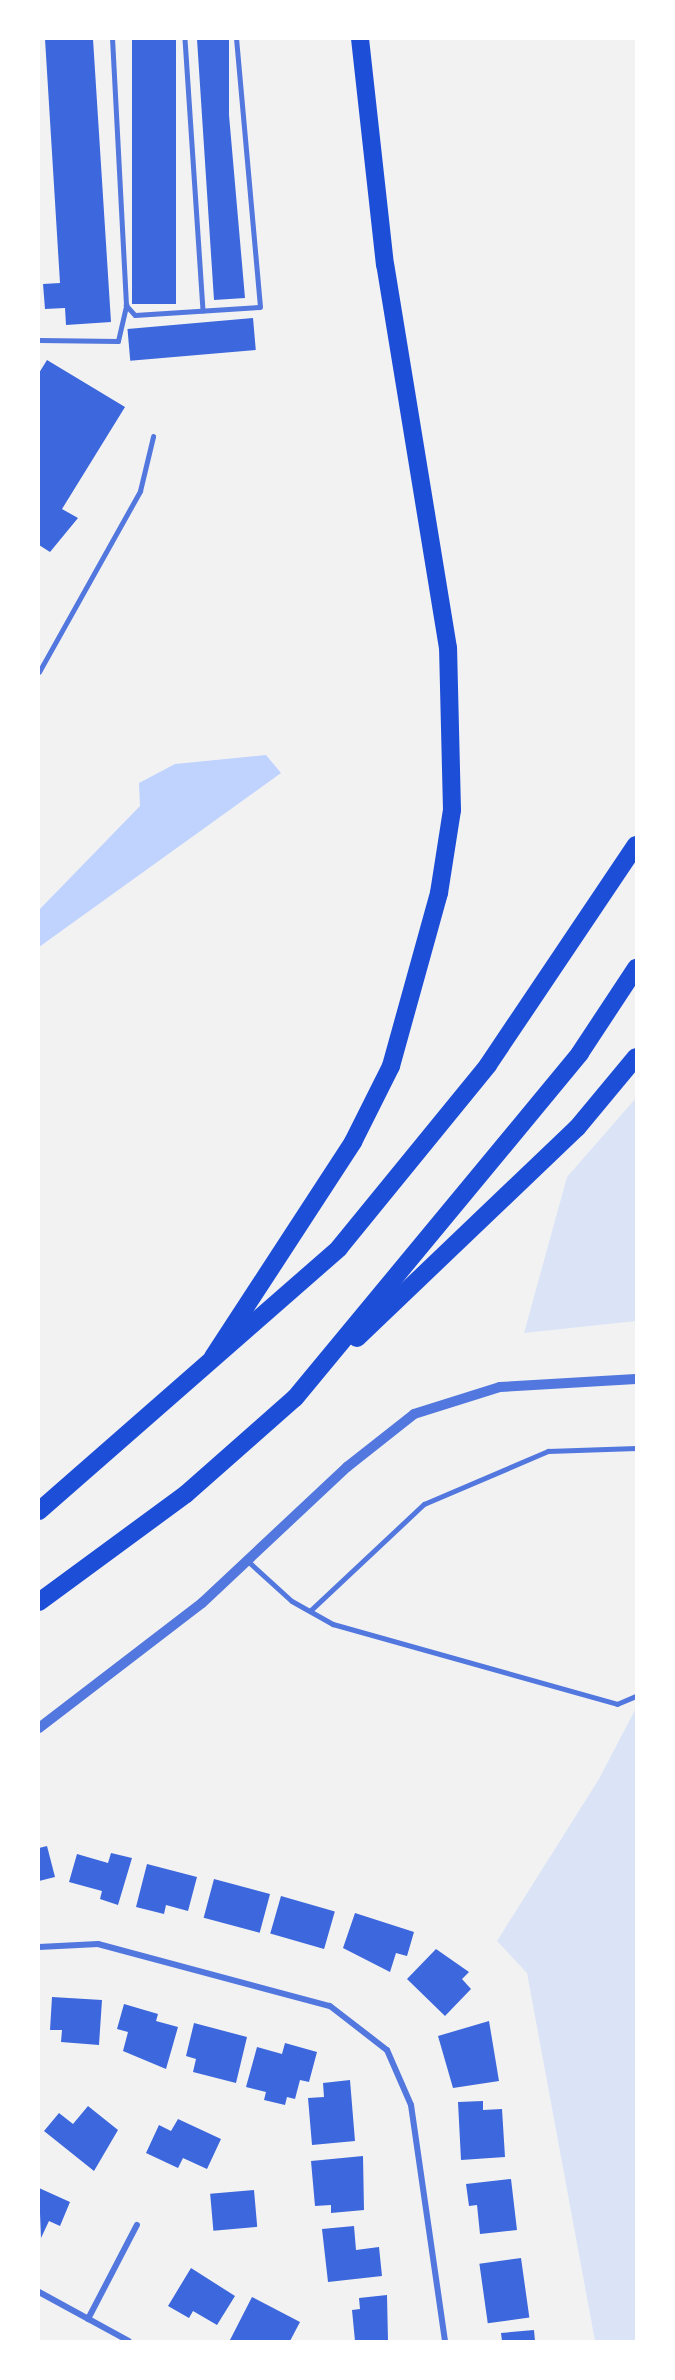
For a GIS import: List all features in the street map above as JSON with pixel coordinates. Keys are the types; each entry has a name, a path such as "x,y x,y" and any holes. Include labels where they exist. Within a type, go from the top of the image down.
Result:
{"highway":[{"path":"213,1357 353,1142 391,1066 439,894 452,810 448,648 385,265 360,39"},
{"path":"39,1511 339,1248 488,1065 636,845"},
{"path":"295,1398 580,1053 636,968"},
{"path":"39,1602 186,1494 295,1398 577,1128 636,1057"}],"street":[{"path":"39,1728 202,1603 347,1467 414,1414 500,1387 636,1378"},
{"path":"42,1946 98,1944 330,2006 387,2050 411,2105 445,2341"},
{"path":"88,2319 136,2225"},
{"path":"39,2292 129,2341"}],"lane":[{"path":"39,340 118,341 126,305 112,39"},
{"path":"184,39 203,310"},
{"path":"126,305 135,315 260,307 236,39"},
{"path":"39,672 140,491 153,436"},
{"path":"310,1611 424,1504 548,1451 636,1448"},
{"path":"247,1561 310,1611 333,1624 617,1704 636,1696"}],"shaded area":[{"path":"636,1098 636,1321 524,1333 567,1177"},
{"path":"636,1708 636,2341 595,2341 527,1973 497,1941 599,1779"}],"water":[{"path":"266,755 281,773 39,947 39,910 140,806 139,783 175,764"}],"building":[{"path":"45,39 93,39 111,322 66,325 65,308 45,309 43,284 60,283"},
{"path":"132,39 176,39 176,304 132,304"},
{"path":"197,39 229,39 229,115 245,298 214,300"},
{"path":"253,318 256,350 130,361 127,329"},
{"path":"47,360 125,407 62,509 78,518 50,552 39,545 39,373"},
{"path":"47,1846 55,1877 39,1881 39,1848"},
{"path":"111,1853 132,1858 118,1905 100,1899 102,1891 69,1882 77,1854 108,1863"},
{"path":"147,1864 197,1877 188,1911 166,1905 164,1914 136,1907"},
{"path":"214,1879 270,1894 260,1933 204,1918"},
{"path":"281,1896 335,1911 324,1949 270,1933"},
{"path":"355,1913 414,1932 407,1956 396,1953 390,1972 343,1948"},
{"path":"436,1949 469,1972 462,1979 471,1989 445,2016 407,1979"},
{"path":"52,1997 102,2000 99,2045 61,2042 62,2030 50,2030"},
{"path":"124,2004 158,2014 156,2021 178,2027 166,2069 123,2051 128,2032 117,2029"},
{"path":"489,2021 499,2081 453,2088 438,2036"},
{"path":"194,2023 247,2037 236,2083 193,2072 196,2059 186,2056"},
{"path":"285,2043 317,2052 309,2082 300,2080 295,2099 287,2097 285,2105 264,2100 266,2092 246,2087 257,2047 282,2054"},
{"path":"350,2080 355,2141 312,2145 308,2098 324,2097 323,2083"},
{"path":"483,2101 483,2110 502,2109 505,2157 461,2160 458,2102"},
{"path":"88,2106 118,2130 94,2171 44,2131 59,2113 73,2124"},
{"path":"178,2119 221,2139 207,2169 183,2158 178,2168 146,2153 159,2125 171,2131"},
{"path":"363,2156 364,2210 331,2213 331,2205 315,2206 311,2161"},
{"path":"511,2179 517,2230 480,2234 477,2205 469,2206 466,2184"},
{"path":"39,2188 70,2202 60,2226 49,2221 41,2238"},
{"path":"254,2190 257,2227 213,2231 210,2194"},
{"path":"354,2226 356,2250 379,2247 382,2276 328,2282 322,2229"},
{"path":"521,2258 529,2317 488,2323 479,2264"},
{"path":"191,2268 235,2296 217,2325 193,2311 189,2318 168,2306"},
{"path":"387,2295 388,2341 355,2341 352,2310 360,2309 359,2298"},
{"path":"252,2297 300,2322 290,2341 230,2340"},
{"path":"534,2330 535,2341 502,2341 501,2333"}]}
